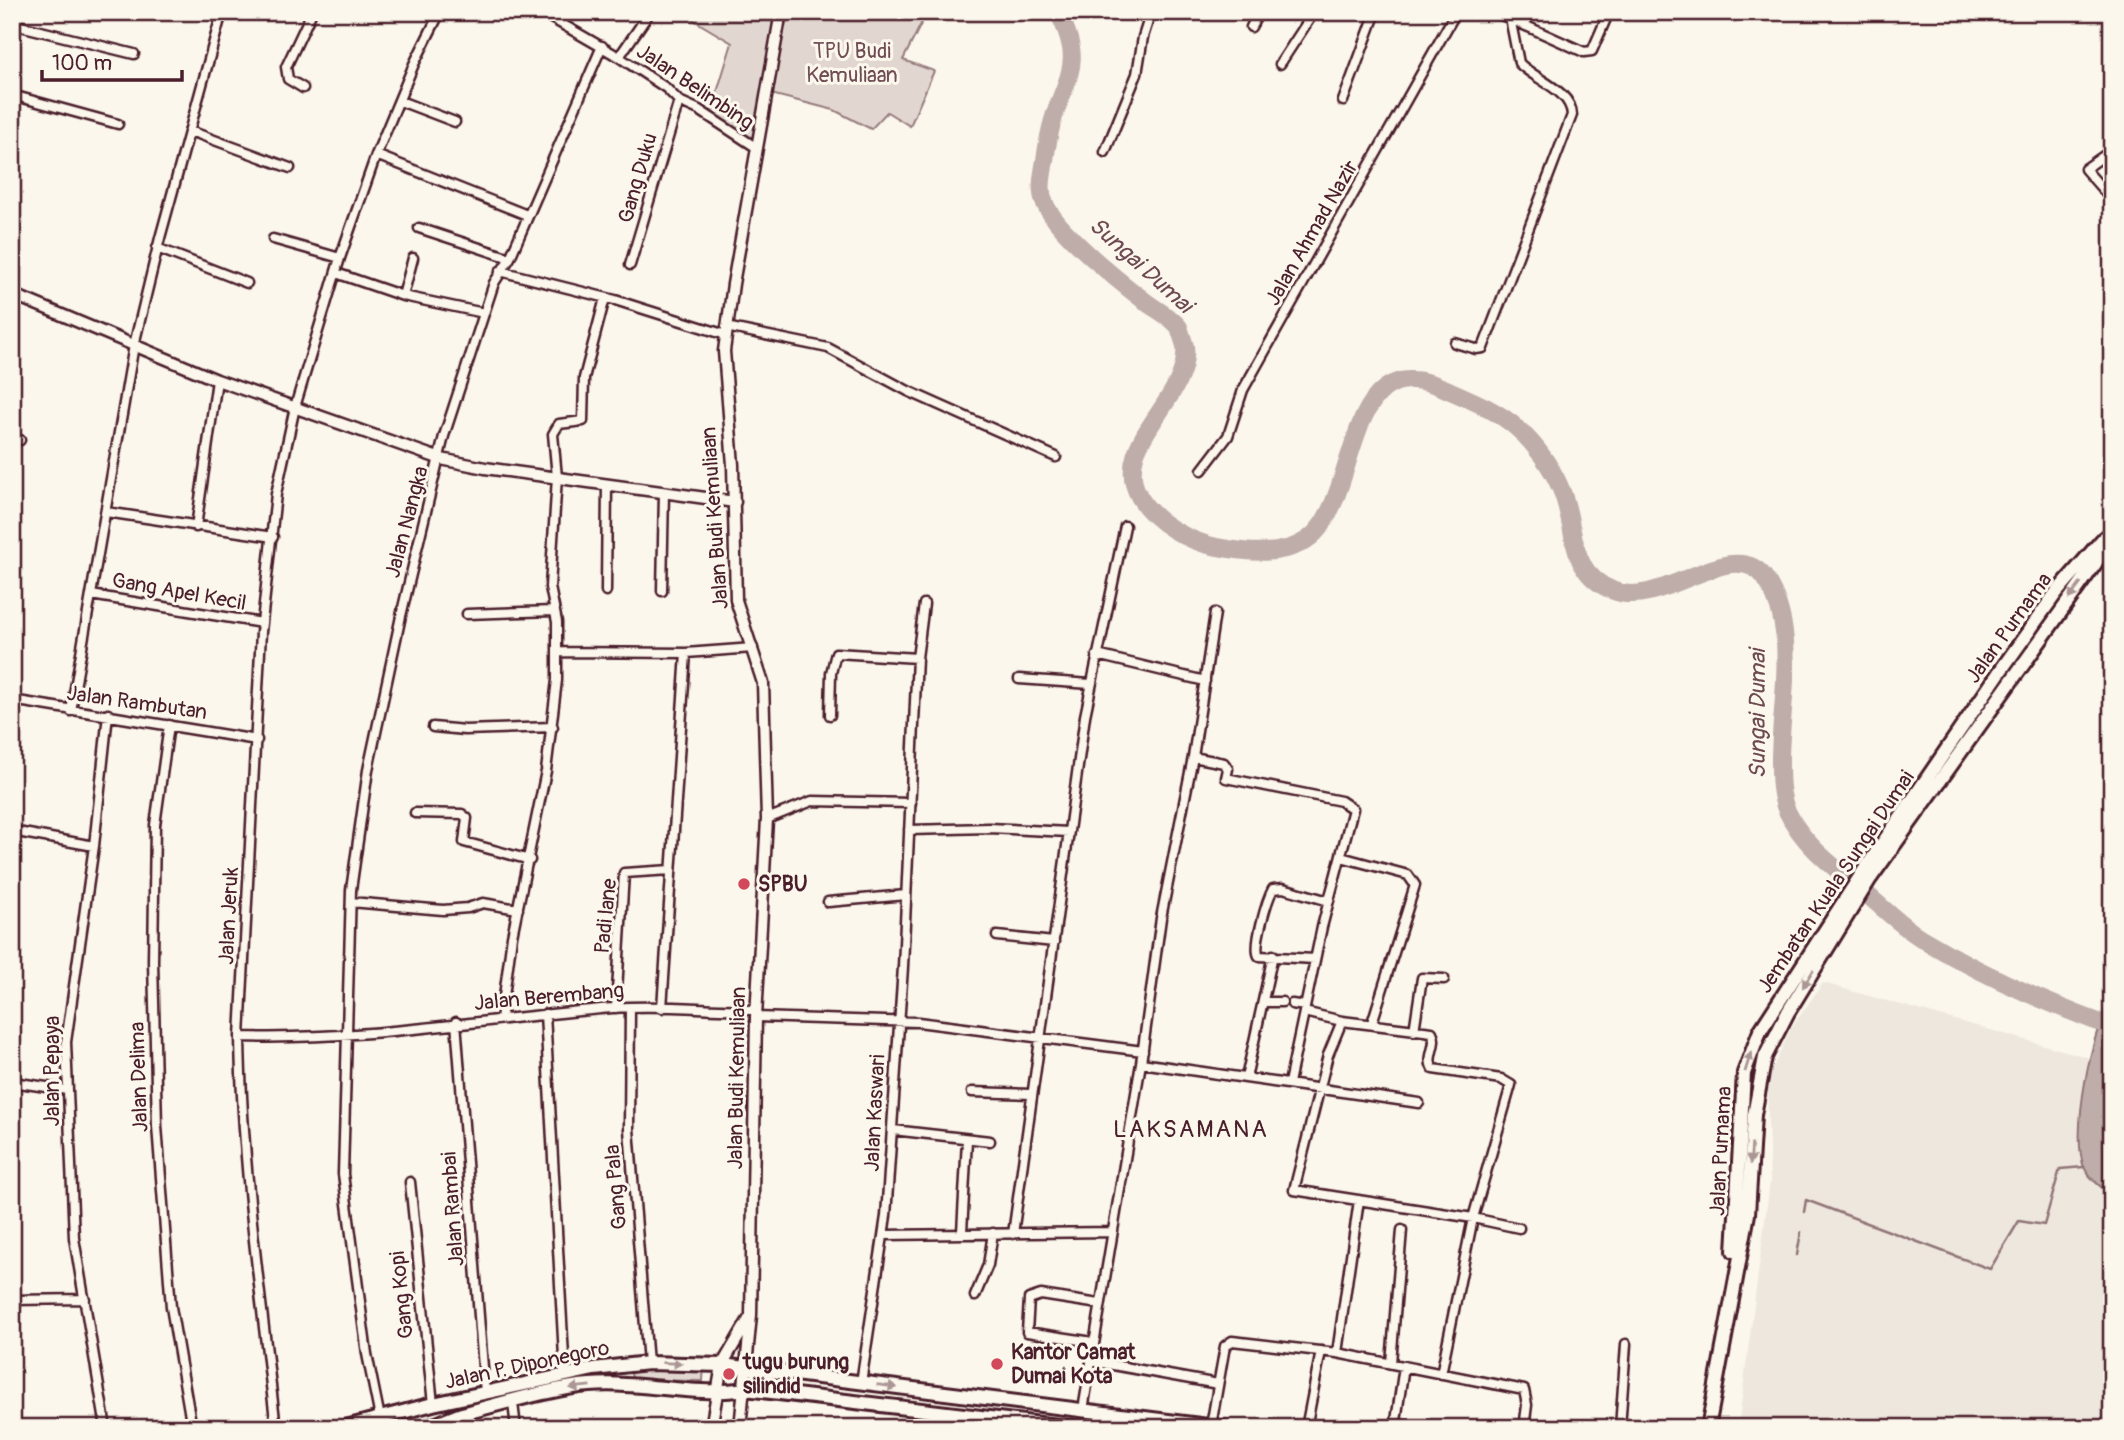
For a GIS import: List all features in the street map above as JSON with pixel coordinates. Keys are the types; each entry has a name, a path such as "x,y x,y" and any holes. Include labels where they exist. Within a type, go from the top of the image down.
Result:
{"main road":[{"name":"Jalan Purnama","path":"1950,758 2095,564 2112,532"},
{"name":"Jembatan Kuala Sungai Dumai","path":"1760,1031 1861,875 1950,758"},
{"name":"Jembatan Kuala Sungai Dumai","path":"1774,1040 1869,880 1950,758"},
{"name":"Jalan Purnama","path":"1734,1276 1744,1073 1760,1031"},
{"name":"Jalan Purnama","path":"1707,1428 1748,1214 1759,1076 1774,1040"},
{"name":"Jalan P. Diponegoro","path":"342,1428 433,1404 565,1375 648,1363 722,1365 1217,1427"},
{"path":"430,1427 459,1414 586,1385 662,1387 715,1394 745,1389 1075,1428"}],"street":[{"path":"71,711 134,345 222,12"},
{"path":"303,88 291,82 286,67 312,12"},
{"name":"Jalan Jeruk","path":"276,1428 255,1247 241,1089 240,1037 262,623 276,494 295,407 340,258 376,155 414,64 440,12"},
{"path":"619,57 650,12"},
{"name":"Jalan Budi Kemuliaan","path":"740,1428 751,1315 757,1013 767,819 761,669 736,600 735,502 724,370 726,331 781,12"},
{"path":"1105,152 1137,74 1143,37 1152,12"},
{"path":"1251,27 1259,12"},
{"path":"1280,64 1314,12"},
{"path":"1343,101 1376,12"},
{"name":"Jalan Ahmad Nazir","path":"1202,470 1228,436 1243,390 1456,12"},
{"path":"1495,12 1588,52 1609,12"},
{"name":"Jalan Belimbing","path":"545,13 602,46 666,88 679,101 699,110 757,148"},
{"path":"1455,343 1476,349 1483,348 1572,116 1572,108 1565,98 1519,63 1510,18"},
{"path":"12,23 134,54"},
{"name":"Jalan Nangka","path":"380,1418 367,1354 343,1174 345,1033 351,902 368,770 401,616 441,459 444,436 500,271 510,258 602,46"},
{"path":"12,94 118,124"},
{"path":"400,101 455,122"},
{"name":"Gang Duku","path":"630,265 679,101"},
{"path":"190,131 290,168"},
{"path":"2112,150 2085,169 2112,200"},
{"path":"376,155 527,215"},
{"path":"418,228 510,258"},
{"path":"273,239 340,258"},
{"path":"158,248 247,284"},
{"path":"403,296 413,258"},
{"path":"500,271 726,331 828,348 908,391 1056,457"},
{"path":"336,273 403,296 484,313"},
{"path":"12,295 218,380 441,459 485,468 735,502"},
{"path":"500,1018 553,727 560,652 550,587 557,477 554,429 559,424 583,421 584,378 605,298"},
{"path":"196,527 218,380"},
{"path":"606,591 607,484"},
{"path":"662,592 664,492"},
{"path":"106,512 273,537"},
{"path":"1013,1234 1091,684 1125,526"},
{"name":"Gang Apel Kecil","path":"91,594 262,623"},
{"name":"Jalan Kaswari","path":"861,1383 884,1235 893,1130 917,658 924,604"},
{"path":"467,614 554,611"},
{"path":"1083,1409 1143,1051 1161,918 1193,757 1214,613"},
{"path":"560,652 686,653 753,648"},
{"path":"662,1008 686,653"},
{"path":"830,715 831,673 836,653 917,658"},
{"path":"1097,655 1205,681"},
{"path":"1019,679 1091,684"},
{"name":"Jalan Rambutan","path":"12,700 257,740"},
{"name":"Jalan Pepaya","path":"106,1428 74,1238 67,1021 94,846 107,714"},
{"name":"Jalan Delima","path":"169,724 155,825 153,961 157,1126 171,1307 192,1428"},
{"path":"433,727 465,730 553,727"},
{"path":"1193,757 1224,763 1228,769 1226,778 1351,806 1354,816 1329,901 1289,1083"},
{"path":"767,819 812,801 911,803"},
{"path":"415,813 462,814 467,818 464,842 530,860"},
{"path":"909,830 989,828 1069,832"},
{"path":"12,831 94,846"},
{"path":"1341,857 1408,875 1416,885 1372,1023"},
{"name":"Padi lane","path":"616,1008 624,873 671,870"},
{"path":"1315,959 1259,956 1256,950 1271,890 1283,888 1329,901"},
{"path":"828,902 906,895"},
{"path":"351,902 443,910 468,908 483,903 518,909"},
{"path":"997,936 1054,943"},
{"path":"1246,1078 1273,955"},
{"path":"1415,1031 1422,978 1444,979"},
{"path":"1263,1002 1282,1002"},
{"path":"1292,1004 1342,1021 1432,1032 1435,1035 1429,1060 1433,1069 1502,1079 1511,1085 1473,1218 1441,1374"},
{"name":"Jalan Berembang","path":"240,1037 299,1038 630,1007 900,1021 1143,1051"},
{"name":"Gang Pala","path":"630,1007 629,1129 648,1363"},
{"path":"545,1014 565,1375"},
{"path":"1342,1021 1328,1055 1294,1190 1473,1218 1519,1228"},
{"name":"Jalan Rambai","path":"456,1022 485,1393"},
{"path":"1141,1063 1419,1102"},
{"path":"12,1082 68,1090"},
{"path":"972,1092 1031,1094"},
{"path":"893,1130 990,1141"},
{"path":"962,1233 968,1140"},
{"name":"Gang Kopi","path":"410,1182 433,1404"},
{"path":"1337,1353 1359,1200"},
{"path":"1391,1363 1402,1230"},
{"path":"884,1235 1112,1232"},
{"path":"975,1296 988,1265 993,1233"},
{"path":"1093,1342 1027,1332 1029,1300 1041,1295 1100,1304"},
{"path":"12,1300 85,1299"},
{"name":"Jalan Budi Kemuliaan","path":"711,1428 722,1365 751,1315"},
{"path":"1217,1427 1218,1384 1225,1346 1230,1341 1337,1353 1524,1390 1527,1405 1524,1428"},
{"path":"1620,1428 1626,1344"},
{"path":"1306,1428 1321,1351"},
{"path":"1091,1361 1218,1384"},
{"path":"1395,1428 1404,1366"},
{"path":"513,1403 516,1428"}],"shaded area":[{"path":"1823,983 2090,1058 2080,1147 2096,1183 2112,1195 2112,1428 1738,1428 1770,1182 1767,1081 1790,1030"},
{"path":"2112,998 2112,1195 2085,1169 2080,1133 2090,1056 2104,1012"}],"green space":[{"name":"TPU Budi Kemuliaan","path":"680,12 927,12 903,60 934,71 910,126 887,112 871,129 834,110 767,93 757,143 710,115 732,43"},
{"path":"704,1364 703,1381 633,1380 631,1374 640,1368"}],"waterway":[{"name":"Sungai Dumai","path":"1058,12 1066,29 1072,56 1068,79 1048,140 1042,181 1044,201 1060,226 1089,255 1176,323 1185,346 1183,366 1176,385 1142,440 1134,459 1133,478 1140,498 1155,516 1185,536 1217,547 1255,552 1294,547 1315,533 1329,512 1360,426 1372,402 1389,386 1413,380 1446,389 1484,406 1518,429 1547,463 1565,502 1580,560 1598,583 1614,591 1633,594 1653,591 1716,567 1735,564 1752,566 1765,578 1776,598 1785,643 1780,761 1782,793 1793,823 1818,852 1896,920 1921,938 2008,984 2098,1022"},
{"path":"1804,1212 1806,1200 1990,1269 2019,1221 2044,1225 2060,1169 2084,1167"},
{"path":"1797,1255 1801,1232"}],"place":[{"name":"SPBU","path":"744,884"},
{"name":"Kantor Camat Dumai Kota","path":"997,1364"},
{"name":"tugu burung silindid","path":"729,1374"}],"district":[{"name":"LAKSAMANA","path":"1191,1129"}]}
